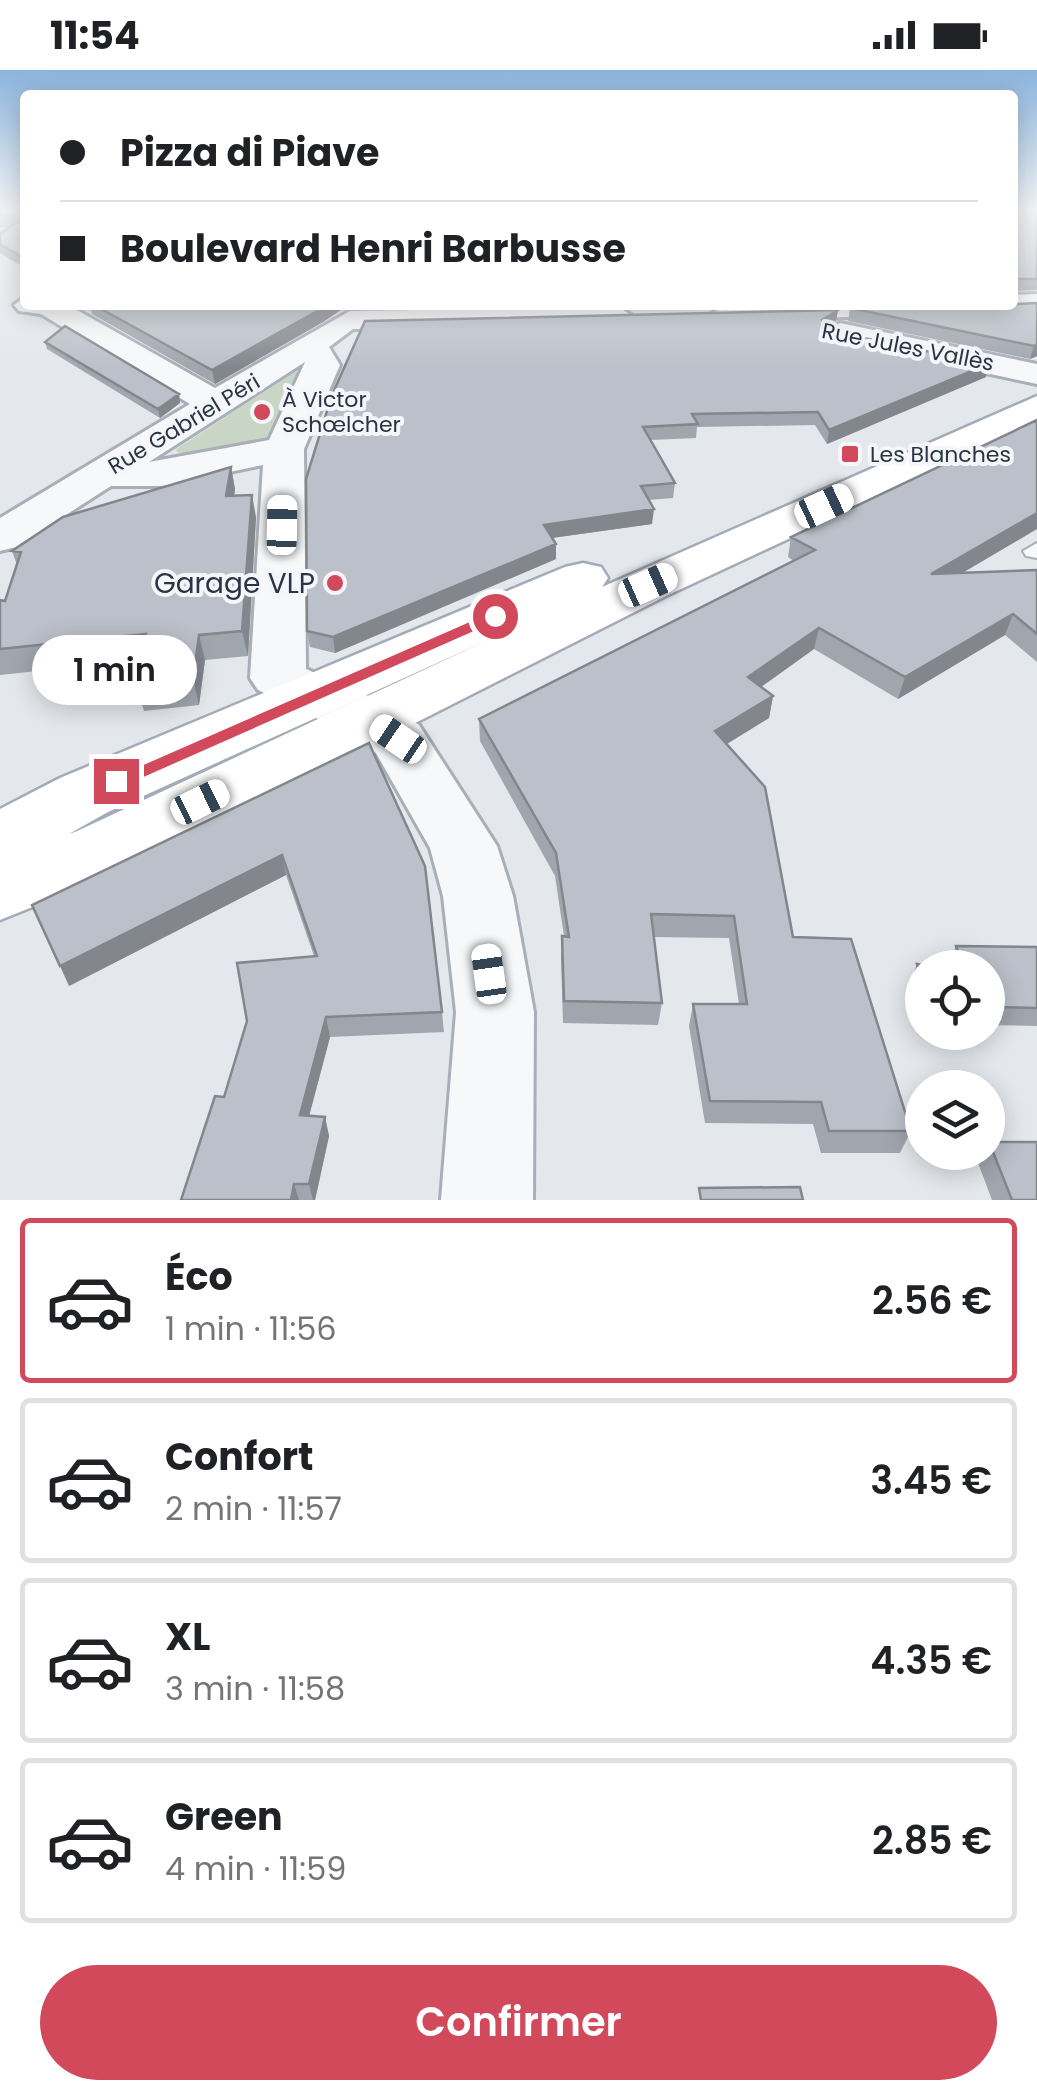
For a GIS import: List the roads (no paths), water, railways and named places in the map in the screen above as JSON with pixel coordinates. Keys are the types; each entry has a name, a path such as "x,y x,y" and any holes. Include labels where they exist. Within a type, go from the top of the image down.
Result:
{"main road":[{"path":"0,890 100,852 340,708 872,454 905,433 1037,374"},
{"path":"0,840 84,795 340,708 648,585 1037,408"}],"street":[{"path":"56,310 216,404"},
{"name":"Rue Jules Vallès","path":"775,310 710,314 891,340 1037,374"},
{"path":"356,312 643,315"},
{"name":"Rue Gabriel Péri","path":"0,537 312,346 356,312"},
{"path":"312,346 322,365 284,449 278,678 398,739 463,846 478,896 495,1012 488,1200"},
{"path":"102,474 162,474 284,449"}],"place":[{"name":"À Victor Schœlcher","path":"262,412"},
{"name":"Les Blanches","path":"850,454"},
{"name":"Garage VLP","path":"335,583"}]}
